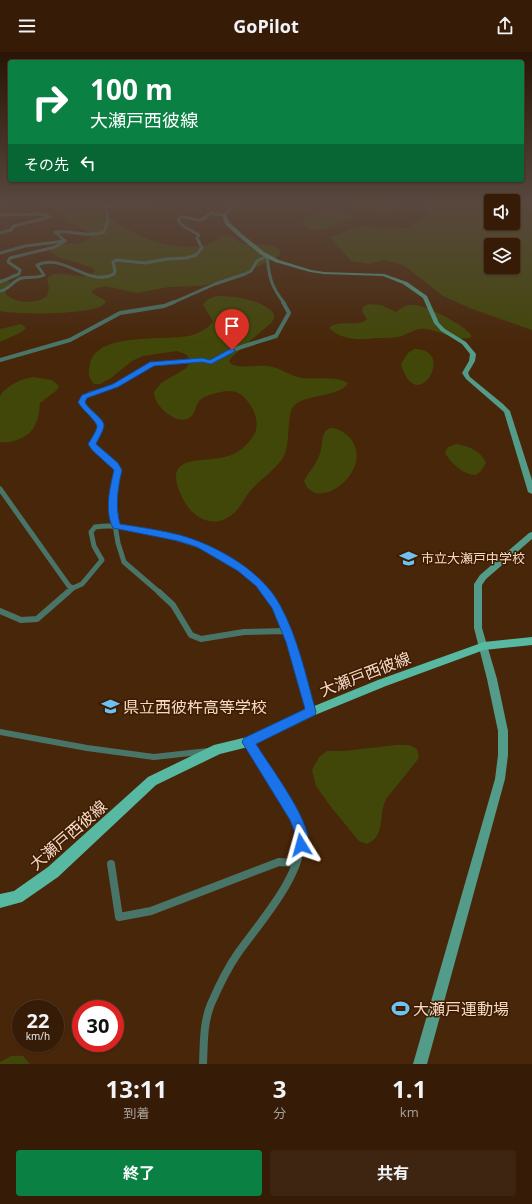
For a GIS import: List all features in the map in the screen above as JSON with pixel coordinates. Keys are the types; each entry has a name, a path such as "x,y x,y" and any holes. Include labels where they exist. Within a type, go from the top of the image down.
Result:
{"main road":[{"name":"大瀬戸西彼線","path":"0,902 17,897 53,872 152,782 218,749 248,742 311,712 382,683 484,646 532,641"}],"street":[{"path":"0,253 15,249"},
{"path":"0,282 19,274 20,270 8,262 10,258 46,249"},
{"path":"0,291 8,289 22,278 40,278 44,276 37,265 43,262 67,264 92,277 103,279 114,274 115,271 113,262 116,260 145,263 167,259 190,258 196,255 201,249"},
{"path":"259,249 267,256 310,271 384,275 398,280 426,297 437,323 443,330 464,344 473,354 472,360 465,373 468,378 507,411 532,492"},
{"path":"0,360 70,340 120,313 157,307 171,303 215,284 246,274 251,271 257,261 267,256"},
{"path":"267,256 269,279 274,290 288,308 289,313 276,336 232,350 211,362 202,360 152,364 116,385 85,396 81,402 84,407 100,421 101,426 92,444 94,448 116,465 118,470 115,483 113,513 118,543 124,562 173,605 186,628 192,635 201,639 244,632 287,631"},
{"path":"0,489 69,586 73,588"},
{"path":"0,611 21,620 37,619 73,588 82,584 102,560 94,546 91,532 95,527 104,525 116,526 179,538 200,545 222,556 241,568 259,583 276,606 287,631 300,670 305,695 311,712"},
{"path":"420,1064 500,779 503,755 503,731 484,646 478,628 478,584 483,577 532,535"},
{"path":"0,732 87,748 154,757 218,749"},
{"path":"203,1064 206,1025 211,1004 237,955 284,890 296,864 301,845 301,833 294,816 248,742"},
{"path":"111,864 119,917 151,911 279,862 296,864"}],"green space":[{"path":"50,249 278,249 280,250 280,254 276,258 236,277 202,286 169,287 137,293 105,286 97,288 92,291 92,293 106,301 98,308 77,312 48,313 0,311 0,278 11,282 5,290 6,294 10,297 15,300 32,302 47,296 49,288 47,279 52,275 63,274 82,276 88,275 95,270 91,267 58,257 49,251"},
{"path":"341,249 484,249 484,274 520,274 520,249 532,249 532,330 472,309 443,296 403,265 384,260 370,264 351,261"},
{"path":"216,296 247,299 262,305 274,314 274,319 271,323 233,356 229,361 231,364 240,366 272,367 302,378 339,379 348,383 344,388 338,391 305,399 293,407 290,416 287,449 282,459 256,485 234,513 221,521 214,522 200,518 189,508 184,501 177,484 176,473 181,466 189,462 234,454 249,442 255,433 257,425 253,409 245,398 238,393 230,391 213,394 200,400 194,413 187,419 182,420 171,416 161,408 157,402 154,392 161,383 185,369 189,364 190,360 187,355 177,351 143,356 132,361 111,378 100,384 94,384 89,372 90,364 95,353 106,346 136,339 182,337 199,333 213,321 203,305 207,300"},
{"path":"368,304 381,305 396,312 408,305 424,307 461,326 471,335 471,337 460,338 422,329 397,337 354,339 342,336 330,329 330,327 338,324 365,321 367,319 362,311 363,307"},
{"path":"21,324 26,328 22,332 0,342 0,329"},
{"path":"414,349 427,352 433,359 433,368 430,377 423,383 416,385 408,379 401,364 408,353"},
{"path":"33,377 52,380 59,386 57,390 40,403 37,420 33,429 29,433 15,441 0,442 0,396 6,389 15,383"},
{"path":"330,428 341,431 349,437 356,450 356,462 351,474 342,484 331,491 320,493 311,490 304,481 318,459 325,432"},
{"path":"457,444 466,446 478,452 484,459 486,463 481,471 476,475 462,471 445,453 448,447"},
{"path":"409,745 417,749 419,758 386,799 378,834 374,840 367,844 359,841 331,807 316,786 312,770 319,757 327,751 344,751"},
{"path":"11,1056 23,1056 30,1064 0,1064 0,1062"}],"place":[{"name":"市立大瀬戸中学校","path":"408,558"},
{"name":"県立西彼杵高等学校","path":"110,707"},
{"name":"大瀬戸運動場","path":"400,1009"}],"route":[{"path":"232,350 211,362 202,360 167,362 145,366 106,390 93,392 85,396 81,402 84,407 100,421 101,426 92,444 94,448 116,465 118,470 115,483 113,513 116,526 179,538 200,545 222,556 241,568 259,583 276,606 292,642 305,695 311,712 248,742 294,816 301,833 301,845"}]}
